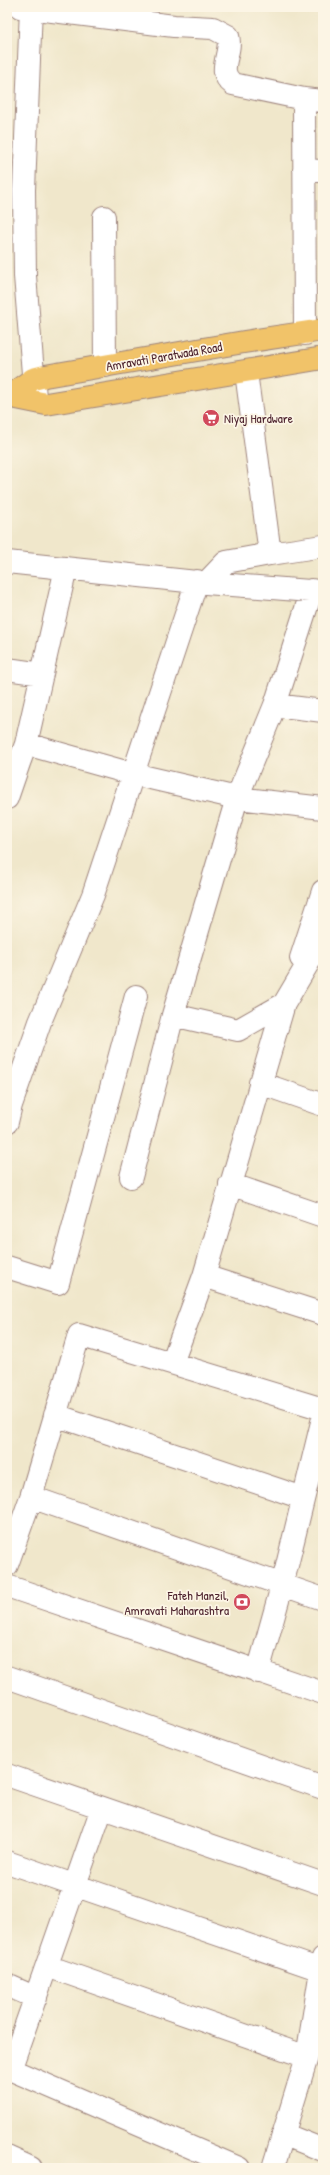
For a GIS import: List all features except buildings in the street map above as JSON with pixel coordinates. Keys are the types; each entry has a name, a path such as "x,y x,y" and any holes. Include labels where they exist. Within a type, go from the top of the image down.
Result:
{"main road":[{"name":"Amravati Paratwada Road","path":"9,396 33,379 244,342 314,332"},
{"name":"Amravati Paratwada Road","path":"9,396 35,403 46,404 323,358"}],"street":[{"path":"35,403 33,379 16,276 16,190 27,8 174,26 213,28 228,36 230,42 223,72 226,79 232,84 314,100 314,332"},
{"path":"104,217 105,366"},
{"path":"246,372 270,554"},
{"path":"7,1122 11,1104 40,1022 93,895 133,774 202,582 226,562 323,546"},
{"path":"7,562 202,582 317,591 275,705 237,798 174,1015 130,1176"},
{"path":"7,798 17,756 42,674 66,568"},
{"path":"7,669 42,674"},
{"path":"275,705 323,711"},
{"path":"17,756 133,774 237,798 323,808"},
{"path":"295,984 304,948 323,891"},
{"path":"172,1363 204,1276 284,1004 323,938"},
{"path":"7,1267 58,1283 136,996"},
{"path":"174,1015 238,1030 284,1004"},
{"path":"260,1083 323,1105"},
{"path":"230,1184 323,1216"},
{"path":"204,1276 323,1314"},
{"path":"7,1564 31,1497 79,1335 323,1409"},
{"path":"55,1415 303,1498"},
{"path":"258,1672 282,1586 323,1418"},
{"path":"31,1497 282,1586 323,1599"},
{"path":"7,1586 323,1693"},
{"path":"7,1677 323,1788"},
{"path":"7,1775 323,1884"},
{"path":"102,1808 76,1886 9,2069 239,2168"},
{"path":"7,1862 76,1886 322,1964 307,2057 273,2168"},
{"path":"47,1966 307,2057"},
{"path":"7,1985 36,1998"},
{"path":"283,2134 323,2150"},
{"path":"8,2160 31,2168"}],"place":[{"name":"Niyaj Hardware","path":"211,418"},
{"name":"Fateh Manzil, Amravati Maharashtra","path":"242,1602"}]}
